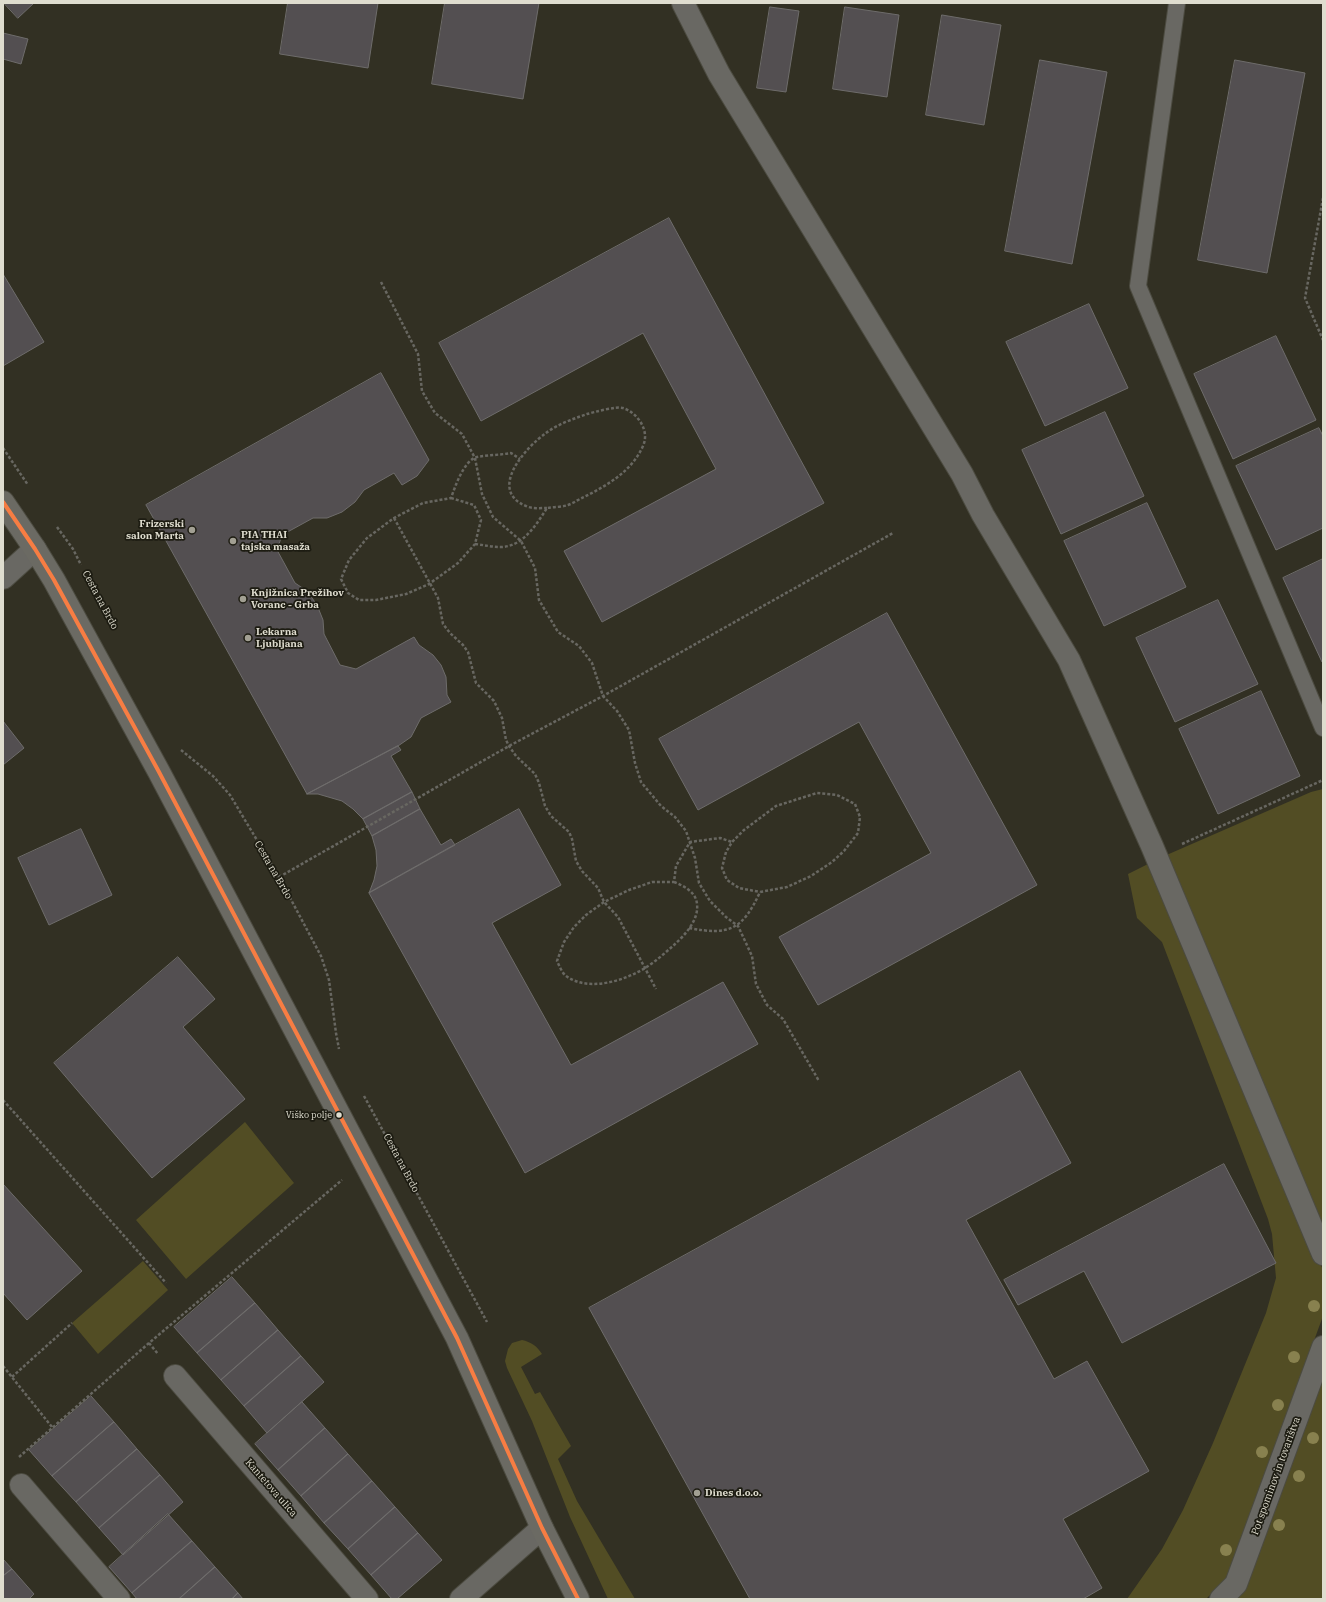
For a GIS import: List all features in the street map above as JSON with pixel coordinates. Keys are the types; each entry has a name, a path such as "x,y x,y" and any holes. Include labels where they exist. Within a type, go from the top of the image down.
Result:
{"street":[{"path":"683,3 719,74 962,474 983,515 1069,660 1156,855 1323,1254"},
{"path":"3,502 54,580 159,772 457,1338 542,1528 578,1599"},
{"path":"3,578 35,549"},
{"name":"Pot spominov in tovarištva","path":"1222,1599 1236,1584 1323,1347"},
{"name":"Kantetova ulica","path":"175,1376 367,1599"},
{"path":"21,1485 119,1599"},
{"path":"460,1599 542,1528"}],"lane":[{"path":"1177,3 1138,286 1323,728"}],"path":[{"path":"1323,198 1305,298 1323,340"},
{"path":"381,282 418,354 422,391 435,413 462,434 475,458 482,494 493,517 521,541 535,568 538,600 558,632 579,646 592,663 603,696 617,711 629,730 635,764 641,782 661,806 675,817 686,830 699,883 710,901 726,917 738,926 752,956 756,984 767,1005 783,1019 819,1081"},
{"path":"622,408 638,416 646,432 644,444 637,457 621,475 602,488 568,505 547,508 527,507 514,499 509,486 511,473 520,458 545,433 560,424 595,411 622,408"},
{"path":"3,448 29,486"},
{"path":"451,498 462,471 475,458 512,453 520,458"},
{"path":"451,498 474,505 481,520 475,544 458,563 429,584 406,594 376,600 360,600 348,593 341,579 349,560 367,538 394,518 423,504 451,498"},
{"path":"475,544 502,547 521,541 535,527 547,508"},
{"path":"394,518 438,598 443,624 450,633 463,644 468,652 476,683 494,701 502,718 506,740 509,746 516,756 535,774 545,806 551,816 568,832 572,839 576,861 582,871 598,888 604,902 618,917 656,989"},
{"name":"Cesta na Brdo","path":"55,523 73,548 84,570"},
{"path":"279,877 509,746 603,696 893,533"},
{"name":"Cesta na Brdo","path":"177,744 181,750 213,776 230,795 279,877 321,956 329,980 340,1052"},
{"path":"1156,855 1323,780"},
{"path":"817,793 837,795 855,804 860,817 858,833 844,851 832,862 811,876 786,887 760,892 738,888 727,880 722,868 726,852 732,842 744,830 776,806 817,793"},
{"path":"690,842 720,838 732,842"},
{"path":"674,882 676,866 690,842"},
{"path":"652,882 674,882 689,888 697,903 696,917 689,928 668,950 645,968 622,978 594,984 578,982 565,976 557,961 564,942 574,927 586,915 604,902 629,890 652,882"},
{"path":"689,928 709,932 724,931 738,926 752,909 760,892"},
{"name":"Cesta na Brdo","path":"360,1089 487,1322"},
{"path":"3,1100 166,1283"},
{"path":"17,1458 364,1162"},
{"path":"12,1377 72,1323"},
{"path":"3,1366 52,1427"}],"shaded area":[{"path":"1323,789 1323,1235 1162,857 1311,792"},
{"path":"1148,864 1226,1035 1323,1270 1323,1316 1227,1578 1206,1599 1127,1599 1162,1549 1183,1510 1213,1443 1266,1313 1276,1278 1272,1234 1268,1219 1162,942 1137,918 1128,874"},
{"path":"245,1122 294,1183 186,1279 136,1220"},
{"path":"143,1261 168,1290 98,1354 72,1323"},
{"path":"522,1340 534,1345 542,1354 521,1367 535,1394 540,1392 571,1446 558,1459 577,1501 635,1599 608,1599 570,1517 532,1421 505,1361 508,1349 512,1343"},
{"path":"1323,1378 1323,1599 1237,1599 1245,1591"}],"building":[{"path":"4,3 34,3 18,18"},
{"path":"288,3 378,3 368,68 280,54"},
{"path":"445,3 539,3 523,99 432,84"},
{"path":"770,7 799,11 786,92 757,88"},
{"path":"845,7 899,15 887,97 833,89"},
{"path":"942,15 1001,25 984,125 926,115"},
{"path":"3,33 28,39 21,64 3,59"},
{"path":"1040,60 1107,72 1072,264 1005,251"},
{"path":"1235,60 1305,73 1267,273 1198,260"},
{"path":"669,218 824,503 602,622 564,551 716,469 643,333 481,421 439,343"},
{"path":"3,274 44,342 3,366"},
{"path":"1089,304 1128,388 1045,426 1006,342"},
{"path":"1276,336 1316,420 1233,459 1194,374"},
{"path":"381,373 429,460 417,476 402,485 394,473 364,490 355,502 342,512 327,518 313,518 282,535 277,550 295,583 307,591 317,605 323,620 324,634 340,665 356,669 414,637 419,645 433,655 441,665 446,677 447,695 451,702 421,718 411,737 398,746 307,794 146,505"},
{"path":"1105,412 1144,496 1061,534 1022,450"},
{"path":"1319,428 1323,436 1323,528 1276,550 1236,466"},
{"path":"1147,503 1186,587 1104,626 1064,541"},
{"path":"1323,559 1323,661 1322,662 1283,578"},
{"path":"1218,600 1258,684 1175,722 1136,638"},
{"path":"887,613 1037,885 818,1005 779,937 931,853 859,722 698,810 659,739"},
{"path":"1261,691 1300,776 1218,814 1179,729"},
{"path":"3,721 24,748 3,765"},
{"path":"398,746 401,750 391,756 412,792 363,819 342,801 318,794 307,794"},
{"path":"412,792 420,809 372,836 363,819"},
{"path":"420,809 441,845 451,839 455,845 369,893 377,866 376,850 372,836"},
{"path":"519,809 561,885 492,923 571,1065 723,982 758,1044 525,1173 369,893"},
{"path":"81,829 112,895 49,925 18,858"},
{"path":"178,957 215,999 183,1027 245,1099 152,1178 54,1063"},
{"path":"1020,1071 1071,1163 966,1220 1054,1379 1087,1361 1149,1471 1063,1519 1102,1588 1083,1599 750,1599 589,1308"},
{"path":"1224,1164 1276,1263 1122,1343 1084,1271 1018,1305 1004,1280"},
{"path":"3,1184 82,1271 27,1320 3,1293"},
{"path":"232,1277 255,1303 197,1353 174,1327"},
{"path":"255,1303 278,1330 221,1380 197,1353"},
{"path":"278,1330 301,1356 244,1406 221,1380"},
{"path":"301,1356 324,1382 267,1433 244,1406"},
{"path":"91,1396 114,1422 52,1476 29,1450"},
{"path":"302,1402 325,1428 278,1470 255,1444"},
{"path":"114,1422 137,1449 76,1502 52,1476"},
{"path":"325,1428 348,1454 301,1496 278,1470"},
{"path":"137,1449 160,1475 99,1528 76,1502"},
{"path":"348,1454 372,1481 324,1523 301,1496"},
{"path":"160,1475 183,1502 123,1555 99,1528"},
{"path":"372,1481 395,1507 348,1549 324,1523"},
{"path":"395,1507 418,1533 371,1575 348,1549"},
{"path":"168,1514 192,1541 132,1593 109,1567"},
{"path":"418,1533 442,1560 397,1599 392,1599 371,1575"},
{"path":"192,1541 215,1567 179,1599 137,1599 132,1593"},
{"path":"3,1559 12,1569 3,1576"},
{"path":"215,1567 238,1593 232,1599 179,1599"},
{"path":"12,1569 34,1594 29,1599 3,1599 3,1576"},
{"path":"238,1593 243,1599 232,1599"}],"transit line":[{"path":"3,502 54,580 159,772 457,1338 542,1528 578,1599"}],"place":[{"name":"Frizerski salon Marta","path":"192,530"},
{"name":"PIA THAI tajska masaža","path":"233,541"},
{"name":"Knjižnica Prežihov Voranc - Grba","path":"243,599"},
{"name":"Lekarna Ljubljana","path":"248,638"},
{"name":"Viško polje","path":"339,1115"},
{"name":"Dines d.o.o.","path":"697,1493"}]}
